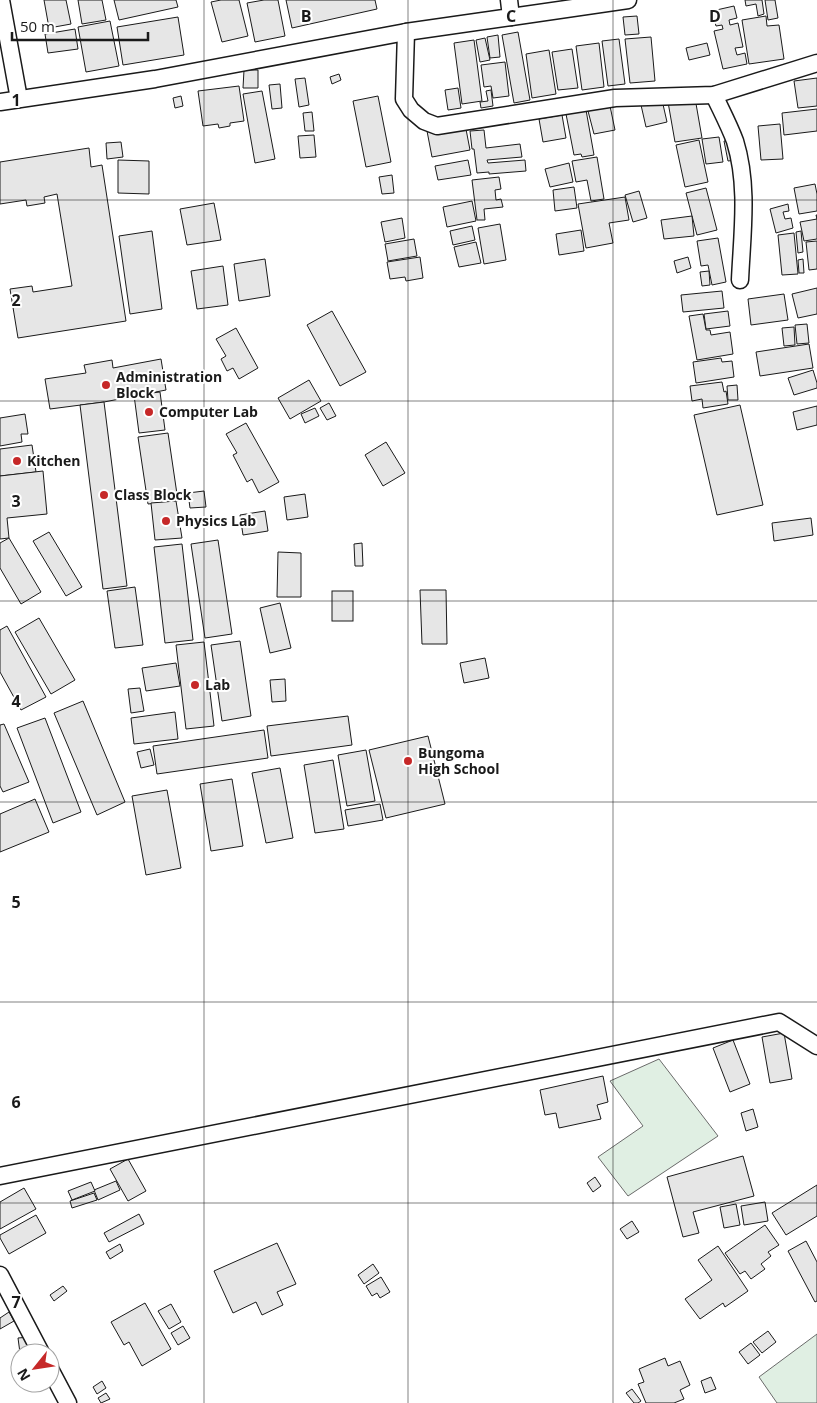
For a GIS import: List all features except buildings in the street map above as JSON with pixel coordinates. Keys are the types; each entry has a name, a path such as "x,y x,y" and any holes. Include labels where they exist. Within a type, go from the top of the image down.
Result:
{"street":[{"path":"1,0 19,99"},
{"path":"509,0 511,17"},
{"path":"0,102 155,79 406,32 628,0"},
{"path":"406,32 404,99 411,110 424,122 437,126 614,98 714,95 817,63"},
{"path":"714,95 735,141 743,179 740,280"},
{"path":"0,1176 779,1022 817,1046"},
{"path":"0,1275 36,1343"},
{"path":"60,1388 68,1403"}],"green space":[{"path":"659,1059 718,1136 628,1196 598,1157 643,1126 610,1081"},
{"path":"817,1334 817,1403 777,1403 759,1377"}],"place":[{"name":"Administration Block","path":"106,385"},
{"name":"Computer Lab","path":"149,412"},
{"name":"Kitchen","path":"17,461"},
{"name":"Class Block","path":"104,495"},
{"name":"Physics Lab","path":"166,521"},
{"name":"Lab","path":"195,685"},
{"name":"Bungoma High School","path":"408,761"}]}
